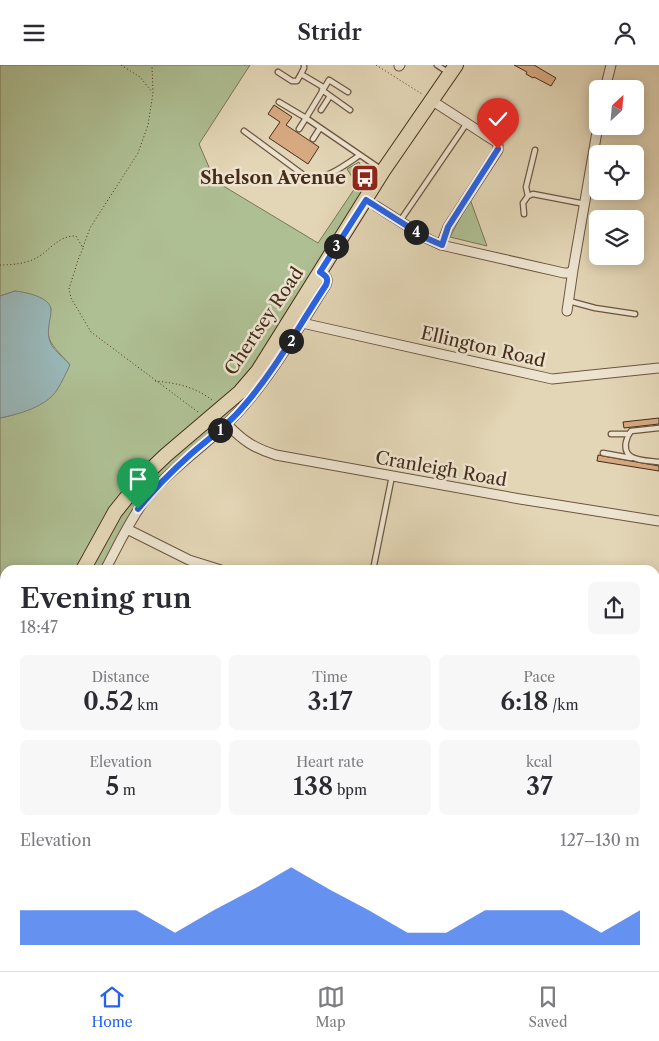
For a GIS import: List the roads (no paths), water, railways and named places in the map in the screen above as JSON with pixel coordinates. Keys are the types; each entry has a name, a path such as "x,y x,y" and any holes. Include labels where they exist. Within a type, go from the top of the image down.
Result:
{"main road":[{"name":"Chertsey Road","path":"86,565 114,512 133,489 166,455 240,392 258,371 320,272 371,203 384,171 453,69"}],"street":[{"path":"607,80 611,65"},
{"path":"431,100 496,142 498,149 448,227 442,245"},
{"path":"567,311 596,135"},
{"path":"371,203 426,238 442,245 564,273 569,273 573,270"},
{"name":"Chertsey Road","path":"108,565 138,509 158,486 190,455 228,424 276,366 326,285 327,277 320,272"},
{"name":"Ellington Road","path":"302,323 552,379 659,368"},
{"name":"Cranleigh Road","path":"228,424 241,438 257,449 276,455 520,499 659,521"},
{"path":"127,529 189,560 205,565"}],"lane":[{"path":"278,72 295,81 301,75 304,65"},
{"path":"437,65 453,69"},
{"path":"301,75 350,110"},
{"path":"299,129 329,80 348,92"},
{"path":"321,109 330,96"},
{"path":"279,102 384,171"},
{"path":"400,221 467,123"},
{"path":"313,139 320,128"},
{"path":"244,131 309,179 318,179 345,166 360,155"},
{"path":"528,195 526,187 536,150"},
{"path":"524,214 522,203 528,195 540,194 585,204"},
{"path":"569,301 595,308 635,314"},
{"path":"611,434 628,434 631,431 659,428"},
{"path":"628,434 625,446 627,454 633,458"},
{"path":"603,453 659,462"},
{"path":"374,565 392,476"}],"water":[{"path":"15,291 37,296 50,305 49,339 55,350 70,365 57,390 46,401 23,412 0,418 0,296"}],"place":[{"name":"Shelson Avenue","path":"365,178"}]}
